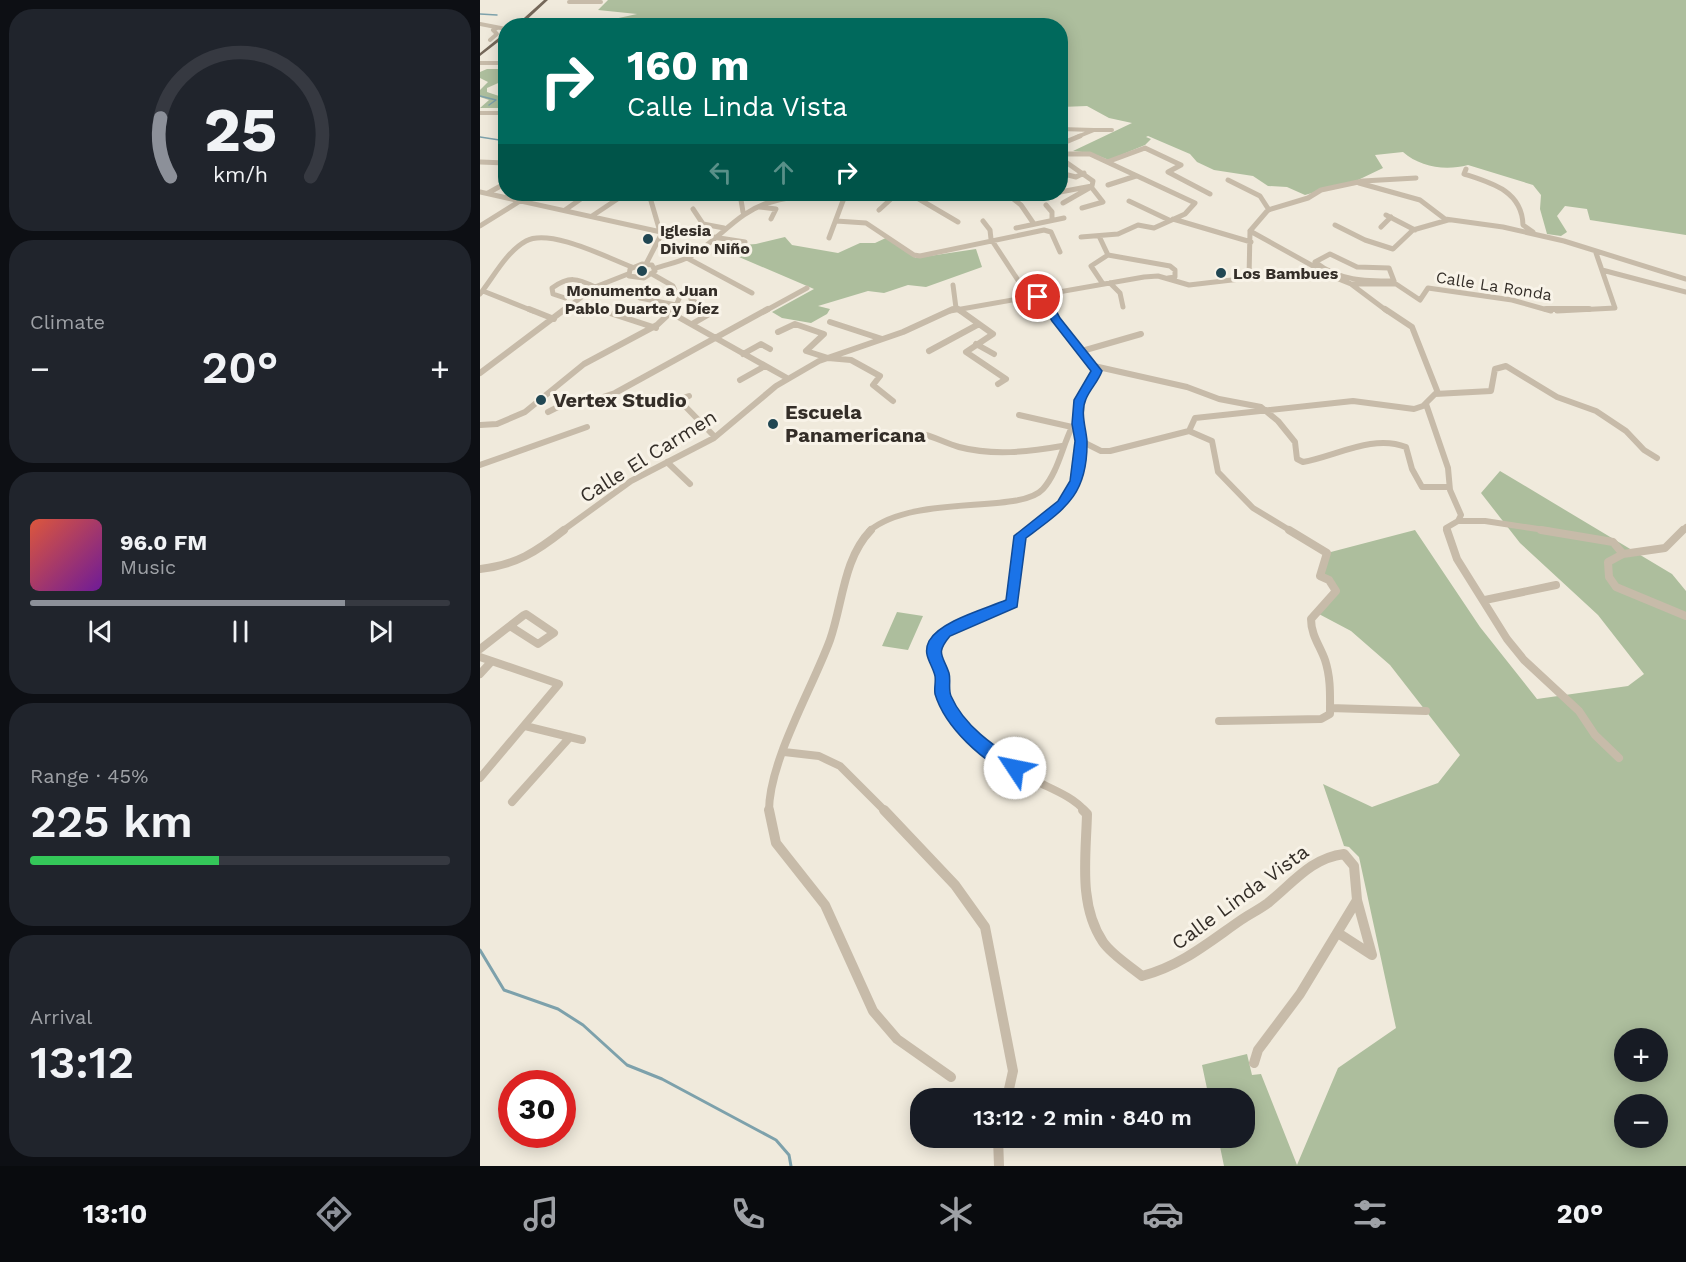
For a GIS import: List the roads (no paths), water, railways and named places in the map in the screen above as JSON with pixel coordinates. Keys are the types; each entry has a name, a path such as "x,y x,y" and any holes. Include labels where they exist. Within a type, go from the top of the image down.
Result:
{"main road":[{"path":"525,18 544,0"},
{"path":"524,18 544,0"},
{"path":"480,56 498,39"},
{"path":"480,56 498,39"}],"street":[{"path":"570,1 601,2"},
{"path":"480,24 498,27"},
{"path":"490,40 497,34 493,30 498,28"},
{"path":"480,48 487,48"},
{"path":"480,63 498,63"},
{"path":"480,114 498,114"},
{"path":"1081,237 1118,234 1138,225 1154,228 1185,214 1195,206 1193,200 1090,154 1068,152 1068,141 1094,130"},
{"path":"1068,131 1112,130"},
{"path":"1107,162 1140,149 1149,149 1181,165 1168,172 1169,174 1210,194"},
{"path":"480,162 498,163"},
{"path":"1068,162 1093,181 1091,187 1068,200"},
{"path":"1466,169 1463,174 1504,189 1519,204 1524,216 1523,225 1528,230 1596,253 1637,262 1686,279"},
{"path":"1068,175 1076,177 1084,173"},
{"path":"1108,186 1136,176"},
{"path":"1129,201 1171,219 1251,242 1250,231 1269,210 1308,198 1321,190 1359,183 1416,178"},
{"path":"1228,180 1260,196 1269,210"},
{"path":"1359,183 1420,200 1448,220"},
{"path":"488,193 498,187"},
{"path":"1070,188 1091,187"},
{"path":"1083,208 1102,202 1091,187"},
{"path":"480,192 498,195"},
{"path":"480,226 518,201"},
{"path":"524,201 661,232"},
{"path":"564,210 578,201"},
{"path":"592,216 614,201"},
{"path":"646,264 661,232 651,201"},
{"path":"742,201 744,212"},
{"path":"554,319 482,292 521,245 536,238 552,239 632,267 646,264 656,267 687,258 744,212 778,201"},
{"path":"829,238 843,201"},
{"path":"879,210 889,201"},
{"path":"924,201 958,222"},
{"path":"1016,201 1034,224"},
{"path":"1063,203 1066,201"},
{"path":"1046,205 1052,212 1052,220"},
{"path":"757,207 776,209 771,219"},
{"path":"693,209 703,224 724,228"},
{"path":"1185,214 1185,223"},
{"path":"1381,227 1388,216 1415,230"},
{"path":"1016,228 1064,218"},
{"path":"1335,225 1365,240 1393,249 1415,230 1448,220 1503,227 1551,238"},
{"path":"836,221 866,223 914,255 921,256 1050,231 1060,252"},
{"path":"983,221 990,230 992,241 1029,297"},
{"name":"Calle La Ronda","path":"1250,231 1351,284 1396,284 1420,300 1428,288 1512,300 1552,311 1615,308 1602,270"},
{"path":"1099,236 1108,255"},
{"path":"713,237 745,242"},
{"name":"Calle El Carmen","path":"480,569 505,566 537,551 597,504 631,481 716,437 787,378 828,358 882,339 956,308 1038,297 1144,277 1166,278 1181,284 1226,279 1243,280 1249,278 1251,242"},
{"path":"1596,253 1602,270 1686,292"},
{"path":"1330,254 1357,267 1387,268 1394,281 1355,281 1331,275 1317,264 1316,260 1330,254"},
{"path":"1123,306 1120,293 1091,266 1108,255 1170,266 1175,270 1175,276 1166,278"},
{"path":"687,258 752,292"},
{"path":"480,373 595,287 628,274 632,267"},
{"path":"652,274 656,267"},
{"path":"480,425 500,423 527,413 584,364 656,328 673,314 678,297 674,287 652,274 635,278 628,274"},
{"path":"565,298 553,294 552,288 570,277 575,276 595,287"},
{"path":"1351,284 1364,296 1413,327 1438,393"},
{"path":"953,285 956,308 993,334 966,352 1006,379 998,384"},
{"path":"548,412 570,402 594,400 615,393 807,288"},
{"path":"1038,297 1048,305 1056,319 1095,366 1187,387 1219,399 1251,404 1268,411 1295,442 1299,461 1307,462 1376,445 1400,444 1406,447 1412,470 1422,487 1449,487"},
{"path":"640,298 676,305"},
{"path":"691,299 711,313 692,324"},
{"path":"610,313 656,328"},
{"path":"673,314 787,378"},
{"path":"830,322 882,339"},
{"path":"777,333 795,324 824,333 806,351 828,358 852,360 880,376 873,385 874,388 893,401"},
{"path":"929,351 980,324"},
{"path":"1082,351 1141,334"},
{"path":"743,354 761,344 770,349"},
{"path":"976,344 994,354"},
{"path":"740,380 765,366"},
{"name":"Calle Linda Vista","path":"1095,366 1096,375 1079,400 1075,425 1081,441 1076,481 1072,491 1063,504 1020,536 1012,603 954,627 945,632 935,643 935,662 942,675 942,693 953,715 985,748 1025,775 1078,803 1087,814 1086,896 1091,920 1104,944 1142,976 1160,973 1181,962 1266,904 1315,862 1334,854 1344,854 1354,866 1358,879 1357,900"},
{"path":"1189,431 1195,418 1366,400 1414,410 1426,404 1438,393 1491,391 1495,369 1506,366 1557,397 1596,411 1626,431 1656,458"},
{"path":"667,404 689,396"},
{"path":"679,400 716,437"},
{"path":"1426,404 1437,442 1448,468 1449,487 1461,515 1458,521"},
{"path":"951,1077 882,1024 849,960 826,905 781,856 772,833 768,811 772,784 837,621 856,547 868,532 888,519 909,512 1029,499 1038,495 1047,485 1062,446 1075,425 1019,416"},
{"path":"480,465 587,427"},
{"path":"1081,441 1101,451 1110,451 1189,431 1205,436 1212,441 1218,472 1253,508 1327,553 1320,576 1329,580 1336,591 1311,619 1311,630 1329,677 1330,714 1321,719 1219,721"},
{"path":"919,433 958,447 999,453 1017,453 1062,446"},
{"path":"667,462 690,484"},
{"path":"1619,758 1596,735 1579,711 1524,660 1507,639 1449,541 1446,528 1458,521 1485,521 1615,542 1623,554"},
{"path":"1686,527 1665,548 1623,554 1608,562 1609,577 1616,587 1686,616"},
{"path":"1485,600 1556,585"},
{"path":"480,649 510,626 526,614 554,633 538,644 510,626"},
{"path":"480,657 557,683 559,687 480,778"},
{"path":"480,674 491,662"},
{"path":"1330,708 1426,711"},
{"path":"525,726 582,740"},
{"path":"512,802 570,737"},
{"path":"784,752 819,756 840,766 952,882 981,920 985,927 1013,1071 1009,1088"},
{"path":"1338,933 1372,955 1357,900"},
{"path":"1254,1063 1258,1050 1300,994 1357,900"},
{"path":"999,1148 999,1166"}],"waterway":[{"path":"480,14 497,15"},
{"path":"480,96 496,100 489,105"},
{"path":"480,137 498,140"},
{"path":"480,950 504,990 558,1009 583,1025 627,1065 662,1079 776,1140 789,1155 791,1166"}],"place":[{"name":"Iglesia Divino Niño","path":"648,239"},
{"name":"Monumento a Juan Pablo Duarte y Díez","path":"642,271"},
{"name":"Los Bambues","path":"1221,273"},
{"name":"Vertex Studio","path":"541,400"},
{"name":"Escuela Panamericana","path":"773,424"}]}
